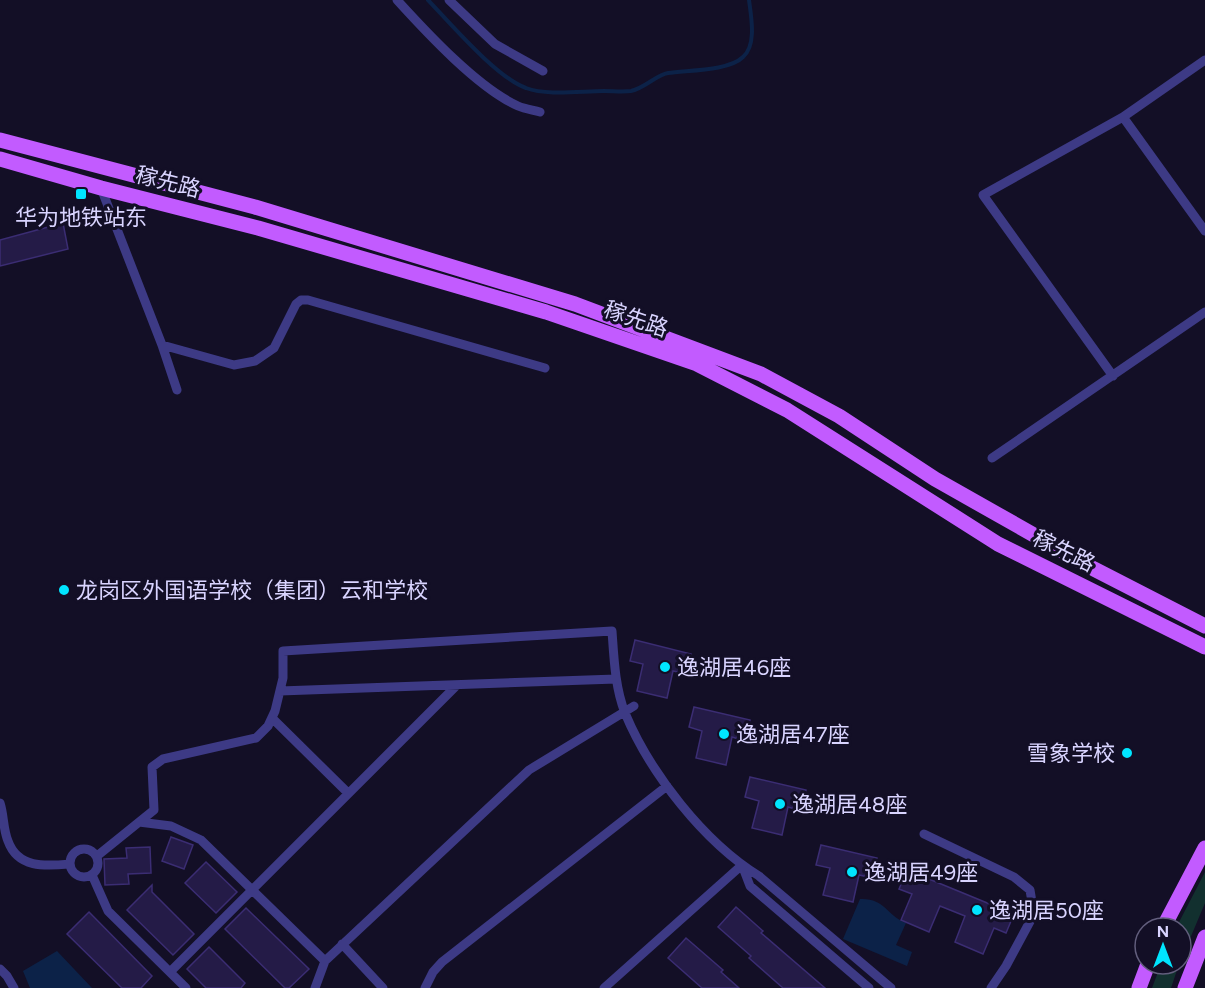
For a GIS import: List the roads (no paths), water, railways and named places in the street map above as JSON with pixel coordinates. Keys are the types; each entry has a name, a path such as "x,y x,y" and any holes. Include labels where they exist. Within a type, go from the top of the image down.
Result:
{"main road":[{"path":"0,135 22,145"},
{"name":"稼先路","path":"0,140 255,207 575,303 761,374 839,416 934,479 1094,569 1205,626"},
{"name":"稼先路","path":"1,159 101,188 258,228 546,312 697,364 787,410 999,544 1205,646"},
{"path":"1169,916 1205,848"},
{"path":"1185,988 1205,937"}],"street":[{"path":"397,0 427,32 481,82 518,105 540,112"},
{"path":"449,0 495,44 543,71"},
{"path":"1113,376 982,195 1123,117 1205,60"},
{"path":"1123,117 1205,231"},
{"path":"101,188 162,345 177,390"},
{"path":"162,345 234,365 255,361 274,348 296,304 301,300 308,300 545,368"},
{"path":"992,458 1205,312"},
{"path":"97,856 154,810 152,767 164,759 256,738 268,726 283,678 283,651 612,631 616,679 625,712 644,750 668,786 695,820 742,865 759,876 891,988"},
{"path":"279,691 616,679"},
{"path":"170,972 457,685"},
{"path":"315,988 325,961 529,770 634,706"},
{"path":"272,718 348,793"},
{"path":"424,988 442,962 668,786"},
{"path":"0,803 7,841 14,853 25,862 39,866 70,864"},
{"path":"139,822 171,826 192,834 325,961"},
{"path":"924,834 1014,877 1030,890 1034,915 991,988"},
{"path":"80,849 90,849 97,856 98,866 92,874 83,877 74,873 70,864 73,855 80,849"},
{"path":"742,865 750,886 868,988 877,977"},
{"path":"604,988 742,865"},
{"path":"92,874 108,911 186,988"},
{"path":"342,944 383,988"},
{"path":"0,969 14,988"}],"water":[{"path":"860,899 875,901 906,923 896,945 912,952 907,966 843,939"},
{"path":"57,951 92,988 30,988 23,971"}],"waterway":[{"path":"428,0 488,62 514,82 526,88 544,92 631,91 664,74 708,69 737,62 747,52 752,38 749,0"}],"place":[{"name":"华为地铁站东","path":"81,194"},
{"name":"龙岗区外国语学校（集团）云和学校","path":"64,590"},
{"name":"逸湖居46座","path":"665,667"},
{"name":"逸湖居47座","path":"724,734"},
{"name":"雪象学校","path":"1127,753"},
{"name":"逸湖居48座","path":"780,804"},
{"name":"逸湖居49座","path":"852,872"},
{"name":"逸湖居50座","path":"977,910"}]}
